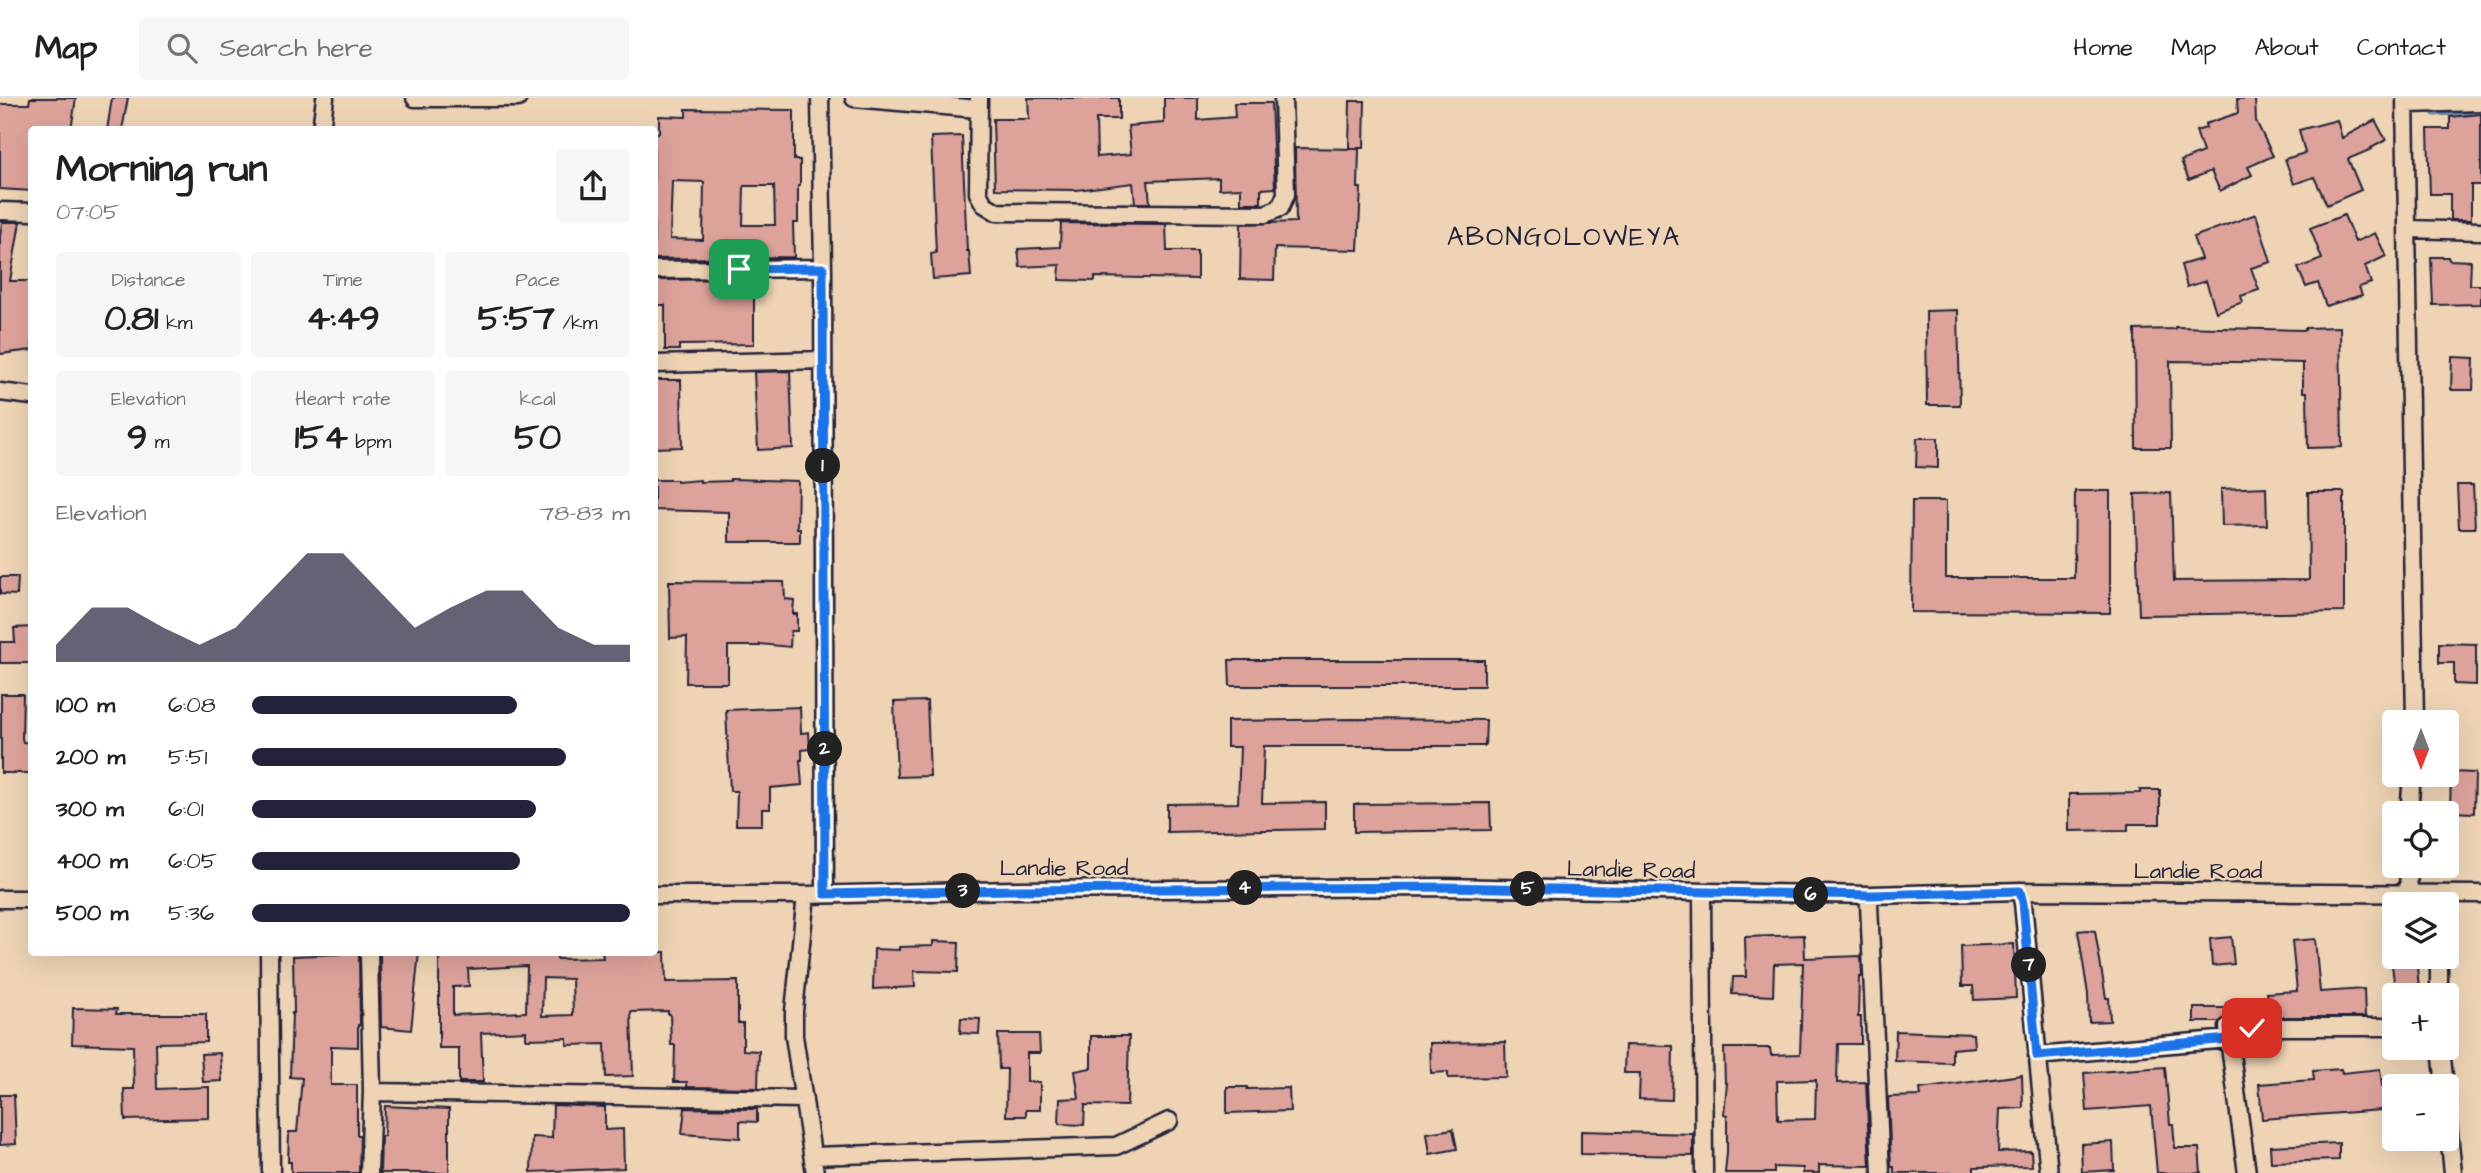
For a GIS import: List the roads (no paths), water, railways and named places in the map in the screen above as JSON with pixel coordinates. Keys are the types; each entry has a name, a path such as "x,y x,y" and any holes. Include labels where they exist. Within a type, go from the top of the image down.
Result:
{"street":[{"path":"322,126 325,98"},
{"path":"415,98 517,98"},
{"path":"820,98 825,894"},
{"path":"854,98 978,103 978,193 984,204 997,212 1265,214 1280,208 1286,194 1283,98"},
{"path":"2415,710 2406,101 2481,102"},
{"path":"0,211 28,212"},
{"path":"2407,229 2481,231"},
{"path":"658,270 823,268"},
{"path":"658,364 823,360"},
{"path":"0,392 28,396"},
{"name":"Landie Road","path":"658,895 1415,887 1871,895 2020,891 2382,894"},
{"path":"2020,891 2049,1173"},
{"path":"1702,893 1704,1173"},
{"name":"Landie Road","path":"2459,897 2481,894"},
{"path":"806,895 794,1010 794,1036 815,1173"},
{"path":"1871,895 1869,904 1881,1173"},
{"path":"0,899 28,899"},
{"path":"270,956 271,1173"},
{"path":"369,956 372,1093 369,1173"},
{"path":"2247,1173 2228,1027 2382,1027"},
{"path":"2037,1056 2229,1039"},
{"path":"372,1093 804,1099"},
{"path":"813,1156 1116,1146 1169,1121"},
{"path":"2451,1151 2453,1173"}],"waterway":[{"path":"2434,114 2481,112"}],"district":[{"name":"ABONGOLOWEYA","path":"1564,236"}]}
